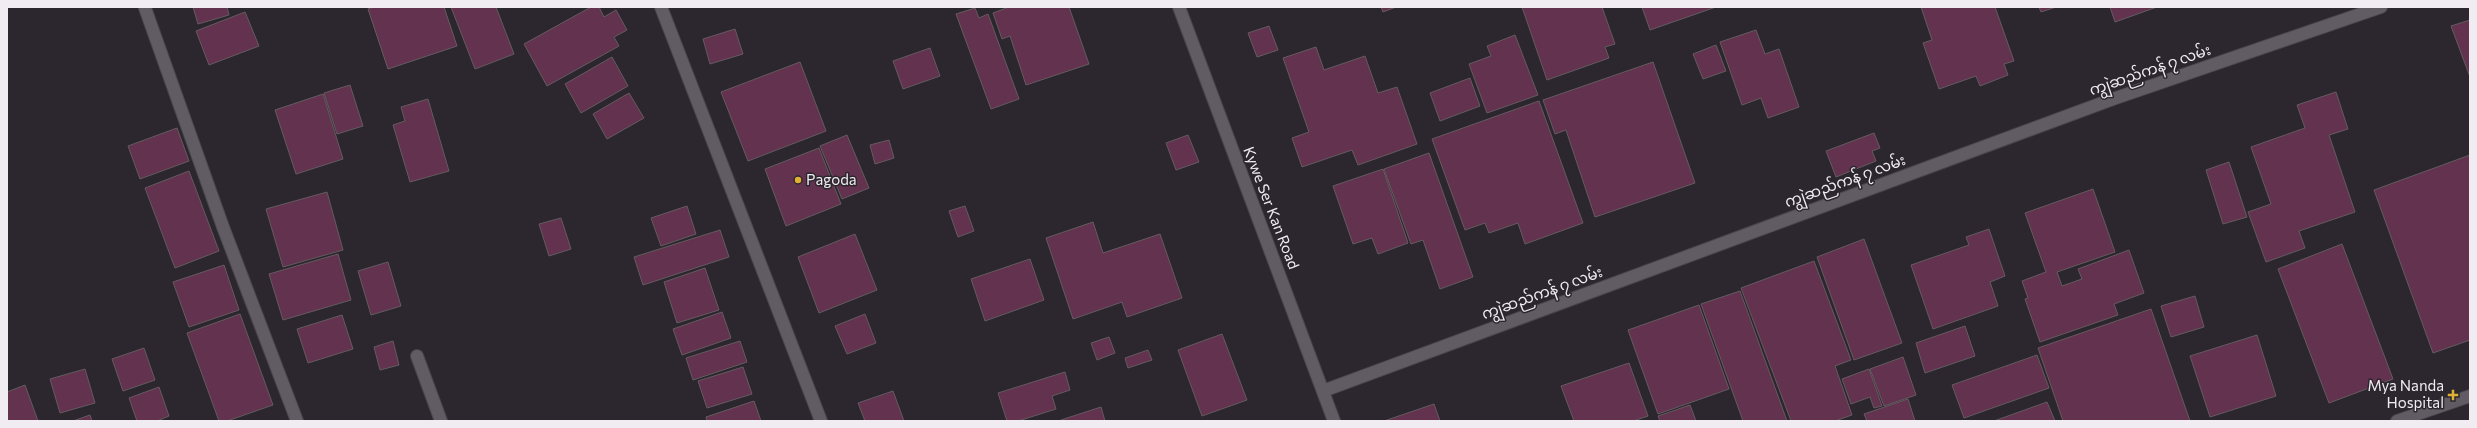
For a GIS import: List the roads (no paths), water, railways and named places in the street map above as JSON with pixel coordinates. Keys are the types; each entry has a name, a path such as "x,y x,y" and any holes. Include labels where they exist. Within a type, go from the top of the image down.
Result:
{"street":[{"path":"661,7 821,421"},
{"name":"ကျွဲဆည်ကန် ၇ လမ်း","path":"1323,391 2113,99 2381,7"},
{"path":"146,8 223,227 297,421"},
{"name":"Kywe Ser Kan Road","path":"1183,8 1334,421"},
{"path":"417,356 441,421"},
{"path":"2397,421 2470,396"}],"place":[{"name":"Pagoda","path":"798,180"},
{"name":"Mya Nanda Hospital","path":"2453,395"}]}
